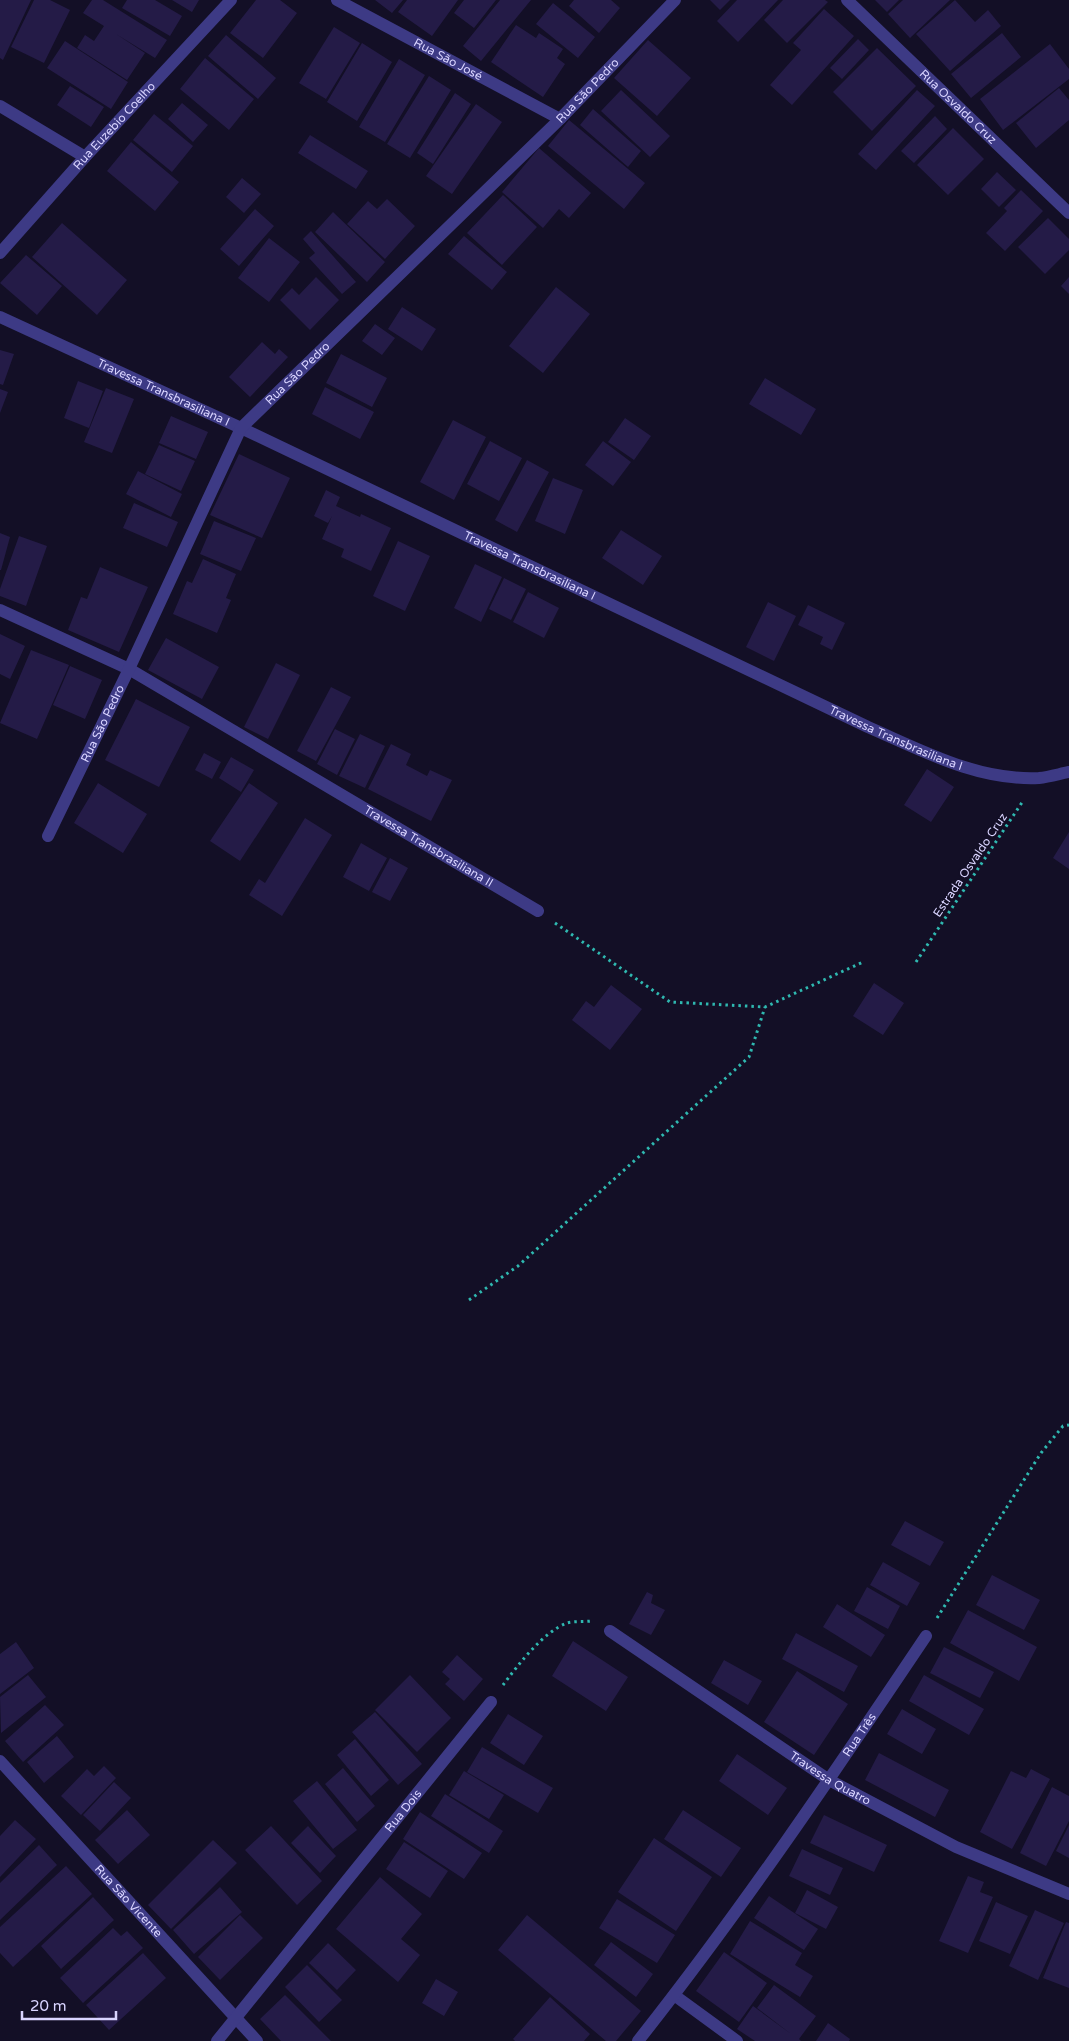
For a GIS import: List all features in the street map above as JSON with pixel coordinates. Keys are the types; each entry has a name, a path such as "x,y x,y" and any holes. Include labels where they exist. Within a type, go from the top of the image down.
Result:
{"street":[{"name":"Rua Euzebio Coelho","path":"0,253 85,157 231,0"},
{"name":"Rua São José","path":"337,0 560,119"},
{"name":"Rua São Pedro","path":"48,836 129,669 241,428 560,119 675,0"},
{"name":"Rua Osvaldo Cruz","path":"847,0 1069,213"},
{"path":"0,106 85,157"},
{"name":"Travessa Transbrasiliana I","path":"0,317 241,428 868,727 958,766 999,776 1039,778 1069,772"},
{"name":"Travessa Transbrasiliana II","path":"0,610 129,669 538,911"},
{"name":"Travessa Quatro","path":"610,1631 829,1780 956,1847 1069,1894"},
{"name":"Rua Três","path":"638,2041 674,1995 829,1780 926,1636"},
{"name":"Rua Dois","path":"217,2041 491,1702"},
{"name":"Rua São Vicente","path":"0,1761 257,2041"},
{"path":"674,1995 737,2041"}],"path":[{"name":"Estrada Osvaldo Cruz","path":"916,962 1039,778"},
{"path":"538,911 670,1002 765,1007 863,962"},
{"path":"469,1300 518,1266 749,1057 765,1007"},
{"path":"926,1636 1041,1453 1063,1426 1069,1425"},
{"path":"491,1702 520,1662 552,1632 568,1623 592,1621 610,1631"}],"building":[{"path":"0,0 31,0 3,60 0,58"},
{"path":"34,0 50,0 70,10 44,63 11,47"},
{"path":"92,0 103,0 167,40 155,58 116,34 145,53 127,80 77,48 85,35 94,41 104,26 83,13"},
{"path":"127,0 155,0 182,16 170,36 122,8"},
{"path":"172,0 199,0 192,12"},
{"path":"256,0 280,0 297,13 263,58 230,33"},
{"path":"375,0 403,0 392,13"},
{"path":"407,0 458,0 432,36 398,12"},
{"path":"464,0 496,0 474,28 454,13"},
{"path":"500,0 531,0 481,61 463,46"},
{"path":"574,0 611,0 620,8 599,33 569,6"},
{"path":"710,0 730,0 720,10"},
{"path":"737,0 778,0 738,42 717,21"},
{"path":"783,0 825,0 828,2 787,43 764,20"},
{"path":"875,0 899,0 887,12"},
{"path":"903,0 950,0 910,38 888,14"},
{"path":"955,0 975,22 988,10 1001,26 950,71 916,34"},
{"path":"553,3 595,37 578,58 536,24"},
{"path":"824,9 854,36 792,105 770,85 801,50 793,43"},
{"path":"516,25 536,38 539,33 563,49 557,58 565,64 543,97 491,62"},
{"path":"334,27 360,43 326,99 299,83"},
{"path":"1002,33 1021,57 971,98 951,74"},
{"path":"226,35 276,78 258,99 208,56"},
{"path":"858,39 869,50 842,79 830,68"},
{"path":"648,40 691,78 657,116 614,78"},
{"path":"65,41 128,82 111,109 47,68"},
{"path":"362,43 392,62 357,121 327,102"},
{"path":"1050,44 1069,69 1069,79 1003,130 980,99"},
{"path":"877,48 916,86 872,131 833,92"},
{"path":"205,58 254,99 229,130 180,89"},
{"path":"399,59 425,75 385,142 359,127"},
{"path":"429,76 451,90 410,158 387,144"},
{"path":"70,86 104,107 91,127 57,105"},
{"path":"1059,88 1069,100 1069,120 1036,148 1016,123"},
{"path":"621,90 670,136 650,157 601,111"},
{"path":"917,90 935,106 876,170 858,154"},
{"path":"455,93 471,104 433,164 417,153"},
{"path":"182,103 208,125 193,142 168,119"},
{"path":"476,104 502,122 452,194 426,176"},
{"path":"593,109 641,151 628,167 580,125"},
{"path":"154,114 193,146 172,172 133,140"},
{"path":"935,116 947,129 914,163 901,151"},
{"path":"569,120 645,183 624,209 548,146"},
{"path":"953,128 984,159 948,195 917,165"},
{"path":"310,135 368,171 356,189 298,153"},
{"path":"131,142 179,182 155,211 107,171"},
{"path":"539,148 591,193 569,218 559,209 543,228 502,192"},
{"path":"997,172 1016,190 999,207 981,189"},
{"path":"242,178 261,194 244,213 226,197"},
{"path":"1021,190 1043,211 1005,251 986,233 1007,211 1004,208"},
{"path":"503,195 537,227 502,265 467,233"},
{"path":"387,199 415,226 385,259 347,224 368,201 377,209"},
{"path":"255,209 274,226 239,266 220,249"},
{"path":"333,212 385,262 367,282 315,232"},
{"path":"1048,218 1069,239 1069,250 1045,274 1018,247"},
{"path":"62,223 127,280 97,315 32,257"},
{"path":"311,231 356,282 342,294 309,258 315,253 303,239"},
{"path":"464,236 507,272 492,290 448,254"},
{"path":"269,238 300,262 269,302 238,278"},
{"path":"26,255 62,286 37,315 0,283"},
{"path":"316,277 339,300 310,330 280,300 292,288 299,295"},
{"path":"1069,277 1069,294 1061,286"},
{"path":"556,287 590,314 543,373 509,346"},
{"path":"402,307 436,329 422,351 388,329"},
{"path":"375,324 395,338 382,355 362,341"},
{"path":"262,342 275,354 279,349 288,357 250,397 229,377"},
{"path":"0,350 14,354 3,385 0,384"},
{"path":"341,354 387,378 372,407 326,383"},
{"path":"765,378 816,409 801,435 749,404"},
{"path":"78,381 103,391 89,428 64,418"},
{"path":"325,387 374,412 360,439 312,414"},
{"path":"106,388 134,399 112,453 84,442"},
{"path":"0,389 8,392 0,413"},
{"path":"171,416 208,432 196,459 159,443"},
{"path":"625,418 651,436 634,460 608,442"},
{"path":"453,420 486,437 454,500 420,482"},
{"path":"490,441 522,458 499,501 467,484"},
{"path":"603,441 631,462 613,486 585,465"},
{"path":"159,445 195,461 181,491 145,474"},
{"path":"239,454 290,478 262,538 210,515"},
{"path":"527,460 549,472 517,532 495,520"},
{"path":"138,471 182,494 171,517 126,494"},
{"path":"553,478 583,490 565,534 535,521"},
{"path":"326,490 340,497 336,506 360,517 361,514 391,528 371,571 341,557 344,549 322,539 332,516 328,523 314,516"},
{"path":"134,503 178,522 167,547 123,528"},
{"path":"214,521 256,538 241,571 200,554"},
{"path":"621,530 662,556 643,585 602,558"},
{"path":"0,533 10,537 1,570 0,570"},
{"path":"19,536 47,546 26,606 0,596 0,589"},
{"path":"398,541 430,556 405,611 373,596"},
{"path":"203,559 236,574 226,598 231,600 217,633 173,614 187,581 192,583"},
{"path":"475,564 502,577 481,622 454,608"},
{"path":"100,567 148,587 119,652 68,630 81,597 87,599"},
{"path":"504,578 526,589 511,620 489,609"},
{"path":"528,592 559,608 544,638 513,622"},
{"path":"768,602 796,616 774,661 746,647"},
{"path":"808,605 845,623 832,650 820,644 823,637 798,625"},
{"path":"0,634 25,646 10,679 0,674"},
{"path":"166,638 219,667 202,699 148,670"},
{"path":"31,650 69,665 37,739 0,723"},
{"path":"276,663 300,675 268,739 244,727"},
{"path":"70,666 102,680 85,719 53,705"},
{"path":"331,687 351,697 316,761 297,751"},
{"path":"136,699 190,727 159,787 105,760"},
{"path":"335,729 355,739 337,775 317,764"},
{"path":"360,734 385,746 365,788 339,776"},
{"path":"391,744 411,754 406,765 427,776 430,770 452,780 431,821 368,789"},
{"path":"204,753 221,762 212,779 195,770"},
{"path":"231,757 254,770 241,792 219,778"},
{"path":"927,769 954,787 931,822 904,805"},
{"path":"98,783 147,814 123,853 74,823"},
{"path":"249,783 278,803 240,861 210,841"},
{"path":"305,818 332,835 282,916 249,895 259,879 265,883"},
{"path":"1069,832 1069,869 1053,858"},
{"path":"361,843 387,858 369,891 343,877"},
{"path":"390,858 408,868 390,901 372,892"},
{"path":"874,983 904,1003 883,1035 853,1016"},
{"path":"611,985 642,1009 610,1050 572,1020 586,1001 594,1007"},
{"path":"905,1521 944,1542 930,1566 891,1545"},
{"path":"883,1562 920,1583 907,1606 870,1585"},
{"path":"992,1575 1040,1600 1024,1630 976,1605"},
{"path":"867,1587 900,1606 888,1629 854,1611"},
{"path":"647,1592 653,1595 651,1603 665,1610 651,1635 629,1624"},
{"path":"837,1604 885,1635 871,1657 823,1627"},
{"path":"968,1610 1037,1647 1019,1681 950,1643"},
{"path":"796,1633 858,1666 844,1692 782,1659"},
{"path":"573,1641 628,1677 606,1711 552,1676"},
{"path":"16,1642 34,1668 0,1694 0,1654"},
{"path":"944,1647 994,1672 980,1698 930,1673"},
{"path":"457,1655 483,1679 464,1701 445,1684 450,1679 442,1672"},
{"path":"724,1660 762,1681 748,1705 711,1683"},
{"path":"797,1671 848,1704 814,1755 764,1722"},
{"path":"28,1675 46,1697 1,1733 0,1697"},
{"path":"410,1675 451,1718 417,1752 375,1710"},
{"path":"924,1675 984,1709 969,1735 909,1701"},
{"path":"45,1705 64,1725 23,1762 5,1741"},
{"path":"902,1709 936,1729 922,1754 887,1734"},
{"path":"375,1712 422,1764 398,1785 352,1732"},
{"path":"508,1714 543,1736 524,1765 490,1743"},
{"path":"57,1736 74,1757 44,1783 27,1762"},
{"path":"355,1739 389,1780 371,1796 337,1755"},
{"path":"482,1747 553,1788 538,1813 467,1772"},
{"path":"879,1753 949,1790 935,1817 865,1780"},
{"path":"737,1754 787,1788 768,1815 719,1781"},
{"path":"104,1766 116,1778 81,1815 61,1796 87,1769 94,1776"},
{"path":"343,1768 375,1806 357,1822 325,1784"},
{"path":"1031,1769 1050,1779 1012,1849 980,1832 1011,1771 1026,1778"},
{"path":"464,1771 504,1795 489,1819 449,1795"},
{"path":"317,1781 357,1830 333,1849 293,1801"},
{"path":"114,1782 131,1798 100,1831 83,1815"},
{"path":"1052,1787 1069,1796 1069,1821 1046,1866 1020,1853"},
{"path":"445,1794 503,1831 489,1853 431,1816"},
{"path":"127,1810 150,1835 118,1864 95,1840"},
{"path":"683,1810 741,1848 721,1877 664,1839"},
{"path":"420,1812 482,1853 464,1879 403,1839"},
{"path":"824,1815 887,1845 874,1872 810,1843"},
{"path":"15,1820 36,1839 0,1877 0,1836"},
{"path":"1069,1825 1069,1858 1056,1851"},
{"path":"271,1826 322,1881 297,1905 245,1850"},
{"path":"308,1826 336,1856 320,1873 291,1843"},
{"path":"654,1838 712,1877 676,1931 618,1892"},
{"path":"213,1840 237,1863 171,1929 148,1905"},
{"path":"404,1842 448,1871 430,1898 386,1869"},
{"path":"39,1845 57,1865 0,1920 0,1883"},
{"path":"802,1849 843,1868 830,1895 789,1876"},
{"path":"66,1866 92,1894 13,1967 0,1953 0,1927"},
{"path":"968,1876 984,1882 980,1892 993,1897 968,1953 939,1941"},
{"path":"380,1877 422,1914 401,1939 420,1955 398,1982 336,1929"},
{"path":"220,1887 242,1912 194,1954 173,1930"},
{"path":"807,1890 838,1907 826,1929 795,1913"},
{"path":"769,1896 818,1929 804,1950 754,1918"},
{"path":"93,1897 114,1920 61,1969 41,1946"},
{"path":"617,1899 675,1935 657,1963 599,1928"},
{"path":"996,1902 1028,1916 1010,1954 979,1941"},
{"path":"1035,1910 1064,1923 1038,1980 1009,1966"},
{"path":"240,1915 263,1938 220,1980 198,1957"},
{"path":"527,1915 641,2011 616,2041 606,2041 498,1950"},
{"path":"750,1921 802,1953 795,1965 813,1976 800,1997 730,1954"},
{"path":"1066,1922 1069,1923 1069,1988 1043,1978"},
{"path":"113,1928 121,1936 127,1931 143,1948 83,2003 60,1978"},
{"path":"611,1942 653,1974 636,1997 594,1965"},
{"path":"328,1943 356,1970 337,1990 309,1963"},
{"path":"724,1952 767,1983 739,2022 696,1991"},
{"path":"143,1953 166,1978 109,2030 86,2005"},
{"path":"307,1965 342,2000 319,2022 285,1987"},
{"path":"436,1979 458,1992 444,2016 422,2003"},
{"path":"774,1985 816,2016 799,2039 801,2041 755,2041 737,2029 753,2006 791,2034 757,2008"},
{"path":"285,1995 331,2041 281,2041 260,2019"},
{"path":"550,1997 590,2034 584,2041 515,2041 513,2039"},
{"path":"828,2023 850,2039 849,2041 816,2041"}]}
